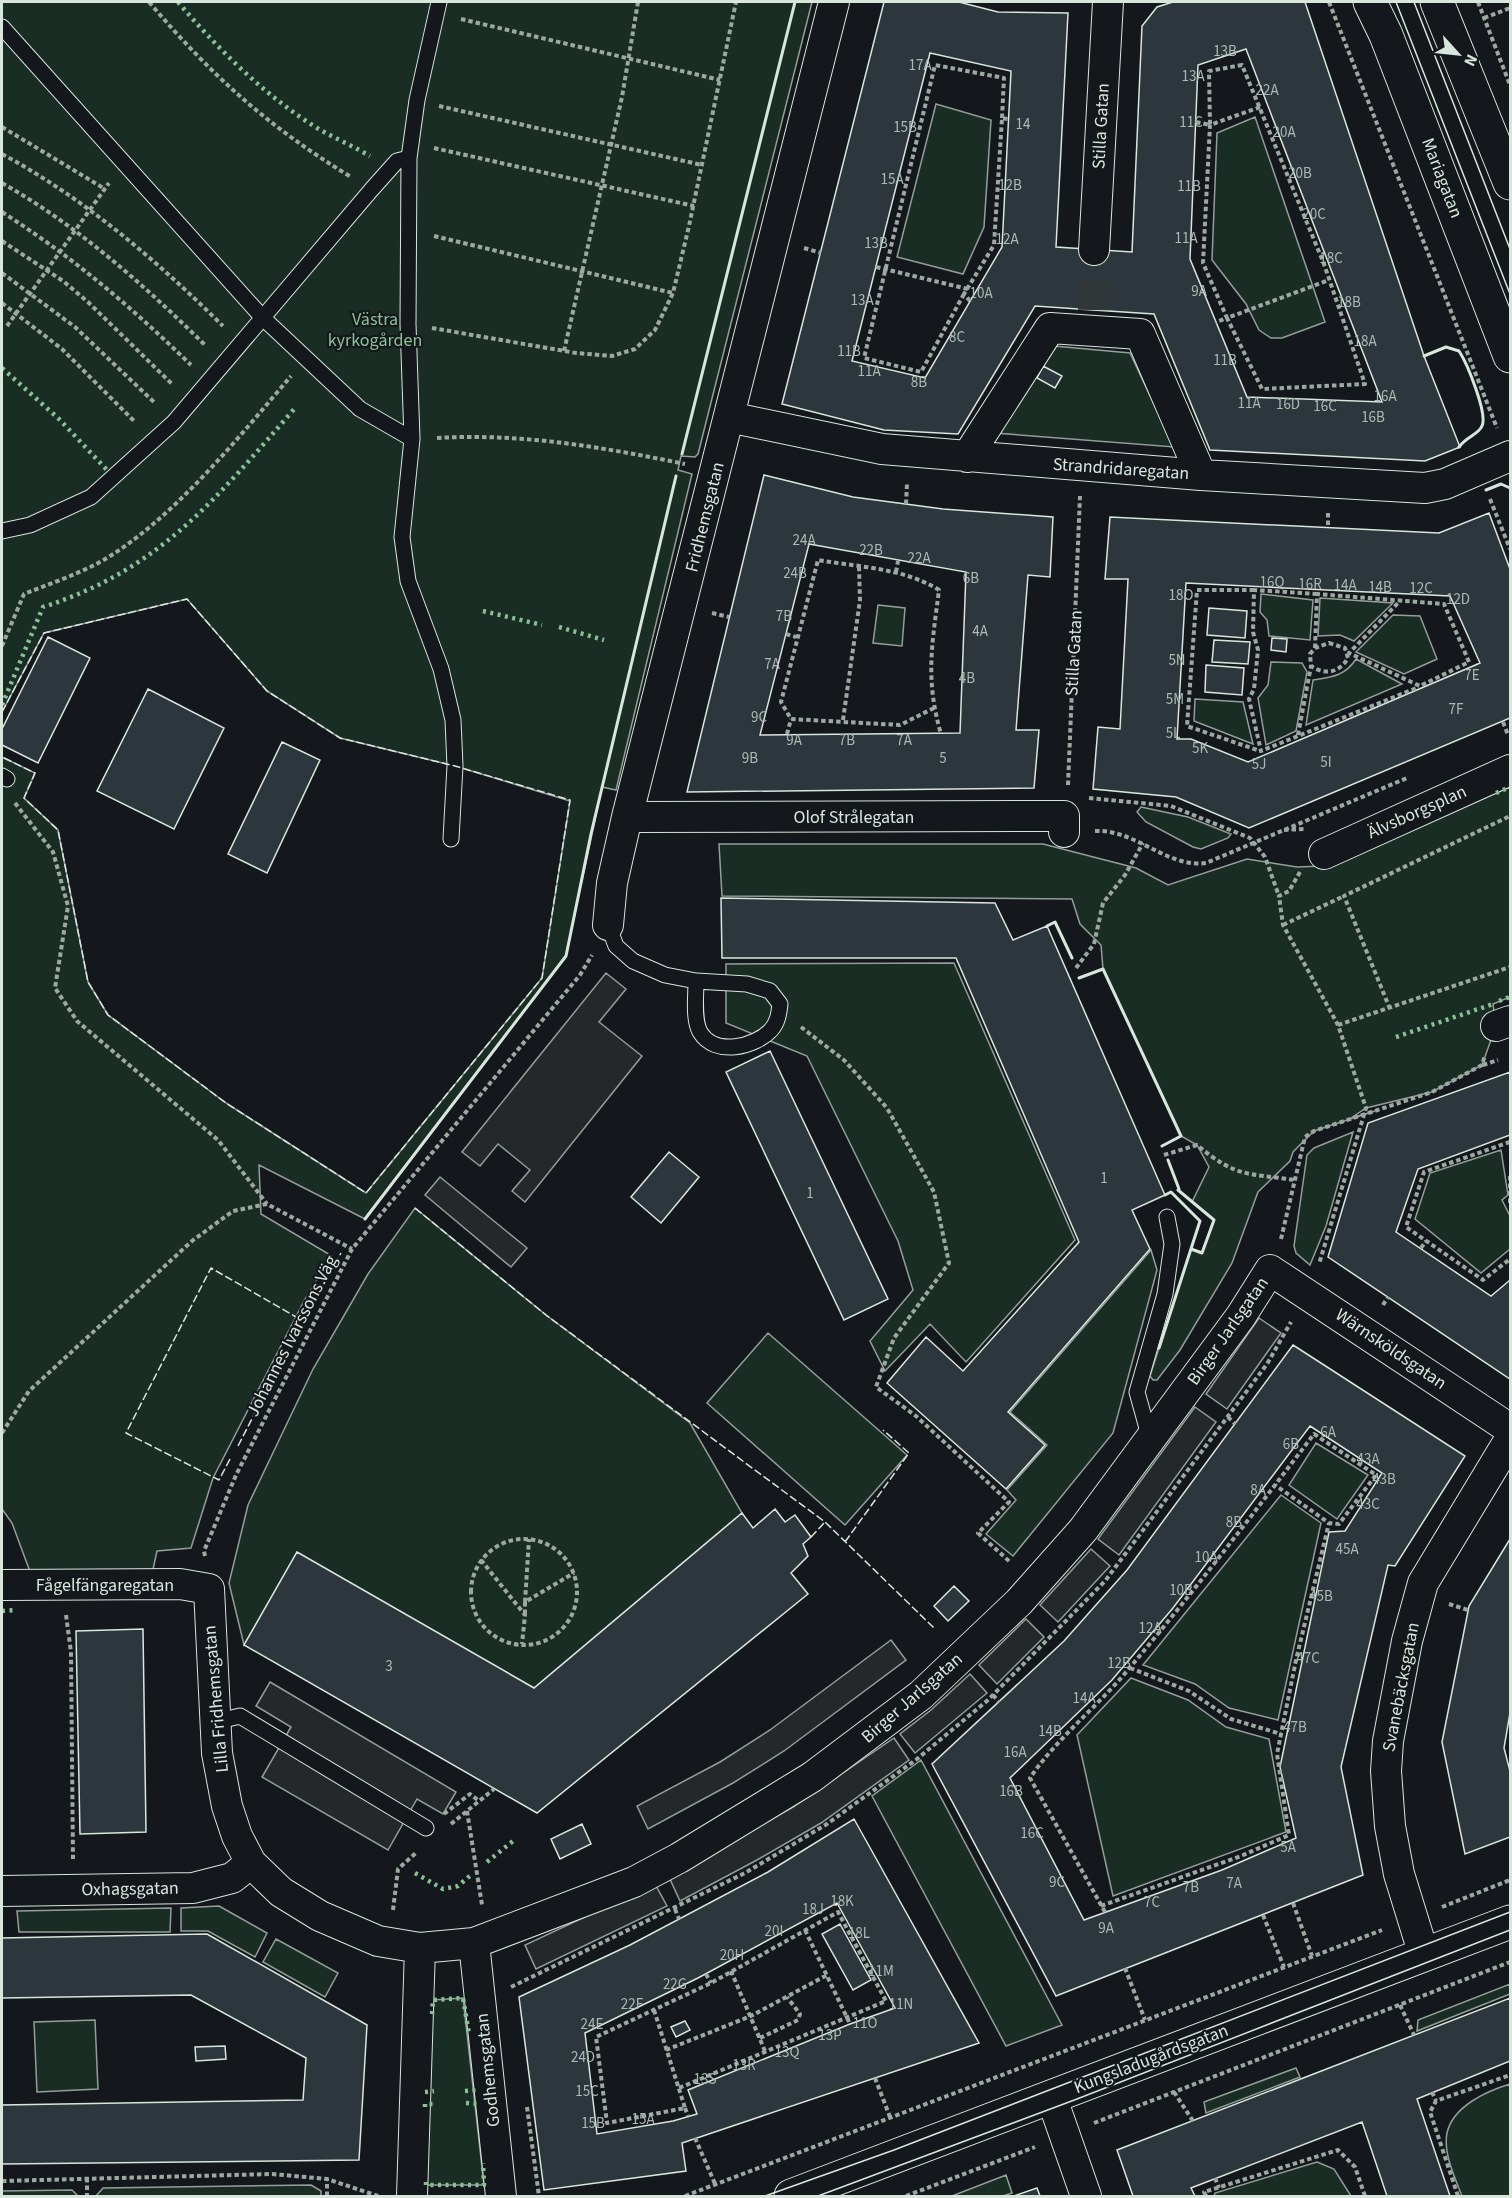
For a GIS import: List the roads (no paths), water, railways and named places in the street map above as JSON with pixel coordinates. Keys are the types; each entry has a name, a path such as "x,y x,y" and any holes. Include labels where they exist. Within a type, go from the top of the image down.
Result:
{"street":[{"name":"Fridhemsgatan","path":"608,925 612,883 627,817 834,2"},
{"name":"Stilla Gatan","path":"1094,250 1108,2"},
{"name":"Mariagatan","path":"1370,2 1386,35 1510,356"},
{"path":"1437,2 1503,141 1510,183"},
{"path":"967,457 1050,328 1092,320 1140,334 1201,475"},
{"name":"Strandridaregatan","path":"729,417 882,449 1201,475 1425,488 1445,484 1510,456"},
{"name":"Älvsborgsplan","path":"1324,854 1510,770"},
{"name":"Olof Strålegatan","path":"627,817 1065,815"},
{"name":"Birger Jarlsgatan","path":"420,1948 482,1940 634,1882 775,1801 869,1737 921,1695 1019,1602 1083,1530 1241,1316 1270,1270"},
{"name":"Wärnsköldsgatan","path":"1270,1270 1510,1429"},
{"name":"Svanebäcksgatan","path":"1424,1954 1412,1918 1390,1826 1386,1771 1388,1741 1407,1641 1423,1583 1510,1439"},
{"name":"Fågelfängaregatan","path":"2,1585 180,1584 209,1589"},
{"name":"Lilla Fridhemsgatan","path":"209,1589 217,1753 237,1836 251,1863 281,1892 320,1916 378,1941 420,1948"},
{"name":"Oxhagsgatan","path":"2,1891 193,1888 232,1878 251,1863"},
{"name":"Kungsladugårdsgatan","path":"791,2196 1510,1922"},
{"name":"Godhemsgatan","path":"482,1940 501,2196"},
{"path":"412,2196 420,1948"},
{"path":"1051,2096 1086,2196"}],"lane":[{"path":"437,7 417,100 410,151 408,324 412,439 402,537 408,581 441,669 453,720 455,766 451,839"},
{"path":"2,27 263,318 360,409 412,439"},
{"path":"2,531 30,525 91,497 174,422 372,189 397,161 410,151"},
{"path":"608,925 616,946 633,961 665,975 696,981 747,984 770,991 780,1004 778,1019 770,1031 747,1045 735,1048 717,1046 701,1033 697,1021 696,981"},
{"path":"1150,1439 1137,1392 1165,1294 1172,1244 1167,1217"},
{"path":"215,1722 240,1716 426,1828"}],"tunnel":[{"path":"1093,310 1094,250"}],"tram line":[{"path":"1396,2 1510,294"},
{"path":"1414,2 1510,249"},
{"path":"765,2196 894,2150 1510,1912"},
{"path":"818,2196 1077,2099 1510,1930"}],"park label":[{"name":"Västra kyrkogården","path":"375,329"}]}
